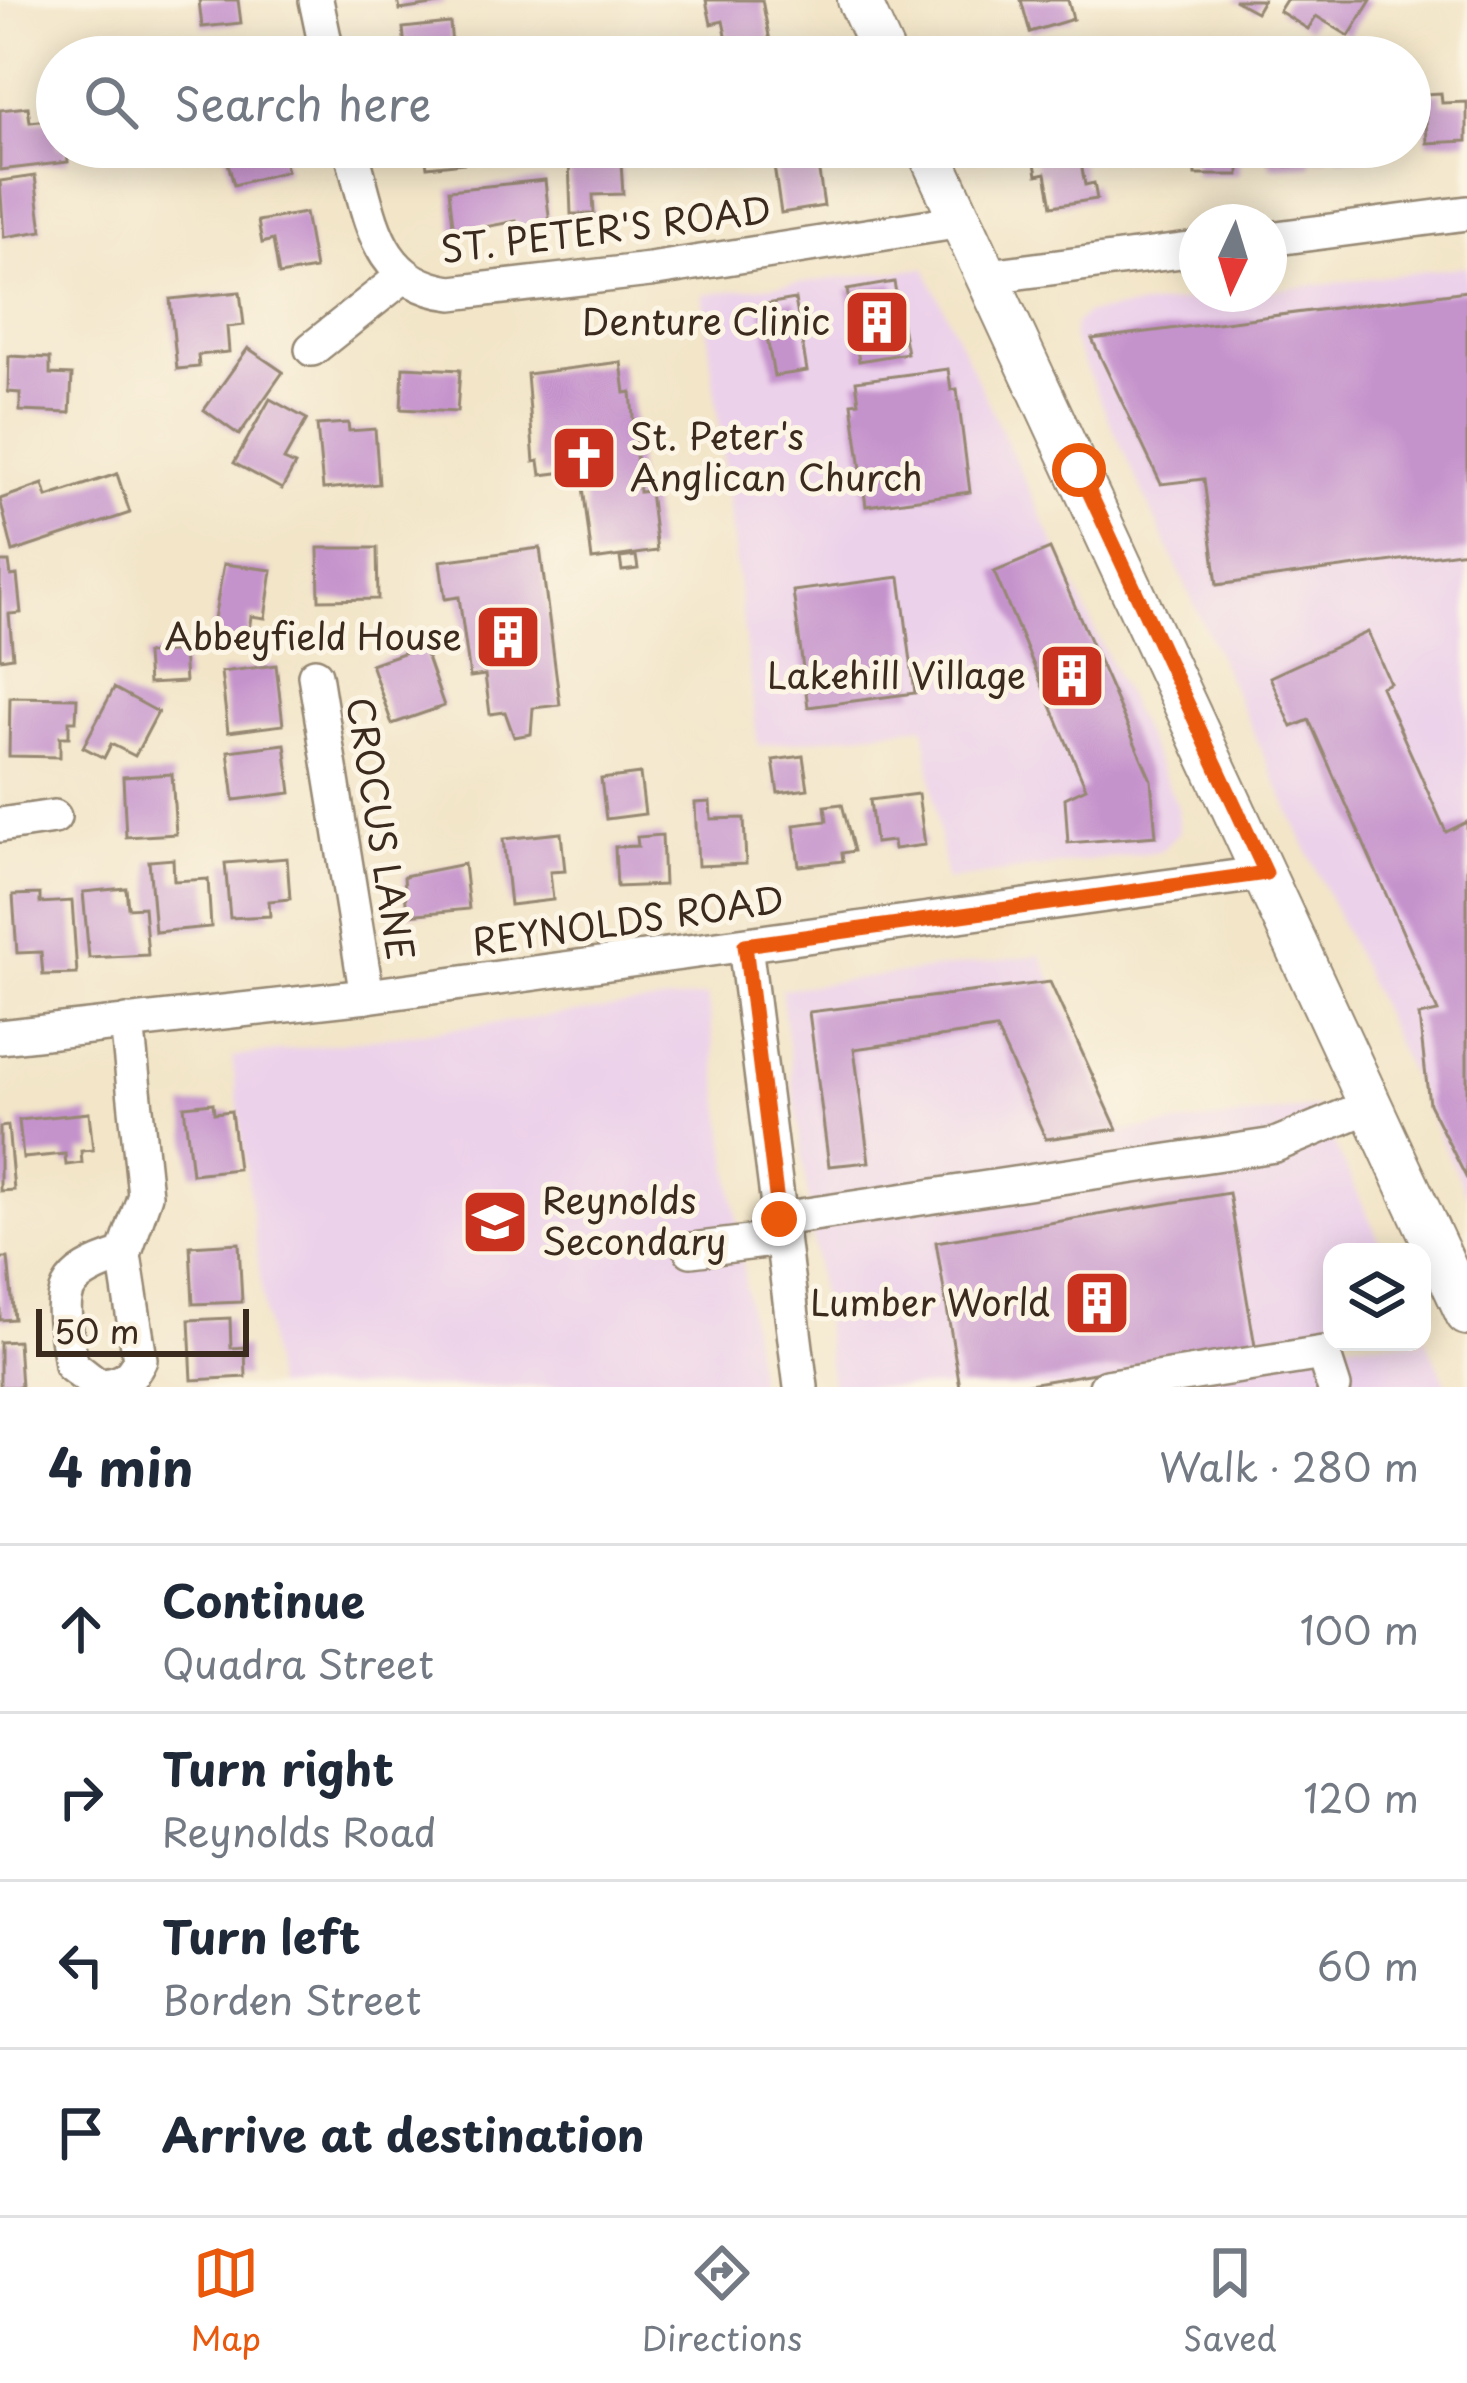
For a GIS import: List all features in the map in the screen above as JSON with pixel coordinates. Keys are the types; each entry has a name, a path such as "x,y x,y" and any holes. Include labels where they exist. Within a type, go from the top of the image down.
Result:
{"main road":[{"path":"859,0 875,36"},
{"path":"937,168 1467,1314"}],"street":[{"path":"316,0 324,36"},
{"name":"ST. PETER'S ROAD","path":"357,168 381,246 401,278 424,290 452,293 650,270 962,221"},
{"path":"1287,237 1467,213"},
{"path":"989,276 1179,251"},
{"path":"312,349 401,278"},
{"name":"CROCUS LANE","path":"315,675 367,996"},
{"path":"0,825 54,817"},
{"name":"REYNOLDS ROAD","path":"0,1037 367,996 1266,873"},
{"path":"745,945 801,1387"},
{"path":"124,1255 145,1195 127,1022"},
{"path":"691,1250 781,1229 1275,1145 1372,1105"},
{"path":"1106,1387 1323,1353 1334,1387"}],"shaded area":[{"path":"1467,266 1467,1197 1072,339 1074,325 1087,313 1179,302 1179,312 1287,312 1287,288"},
{"path":"925,268 1178,807 1179,832 1161,851 946,880 924,726 758,746 703,294"},
{"path":"1041,955 1123,1131 1317,1107 1381,1243 1323,1243 1323,1351 1431,1350 1448,1387 832,1387 781,989"},
{"name":"Reynolds Secondary","path":"707,996 759,1387 274,1387 232,1057"}],"building":[{"path":"199,0 238,0 241,23 202,27"},
{"path":"398,0 445,0 445,3 400,10"},
{"path":"706,0 762,0 769,36 726,36 723,21 711,24"},
{"path":"1021,0 1068,0 1073,19 1030,32"},
{"path":"1234,0 1263,0 1256,12"},
{"path":"1286,0 1371,0 1349,36 1316,16 1308,29 1279,11"},
{"path":"450,23 451,36 404,36 403,28"},
{"path":"1441,93 1442,103 1467,102 1467,141 1431,143 1431,94"},
{"path":"28,107 30,122 36,121 36,166 0,170 0,110"},
{"path":"229,168 286,168 287,171 234,185"},
{"path":"569,168 621,168 623,194 593,195 594,214 571,214"},
{"path":"774,168 818,168 824,206 781,213"},
{"path":"1036,168 1082,168 1085,185 1094,183 1097,199 1052,206 1046,173 1037,175"},
{"path":"1195,168 1239,168 1239,175 1195,175"},
{"path":"35,176 42,231 4,237 0,181"},
{"path":"545,180 550,225 517,229 516,221 454,233 449,190"},
{"path":"305,213 315,269 279,275 273,240 262,243 258,221"},
{"name":"Denture Clinic","path":"894,282 907,353 859,361 847,290"},
{"path":"1467,291 1467,551 1217,585 1204,479 1161,484 1092,339"},
{"path":"240,292 244,325 227,327 229,352 198,355 199,367 177,369 170,299"},
{"name":"Denture Clinic","path":"795,299 807,371 774,376 761,305"},
{"path":"248,348 283,372 239,435 204,410"},
{"path":"9,356 50,358 50,374 72,375 70,413 20,411 20,393 8,392"},
{"name":"St. Peter's Anglican Church","path":"621,362 625,393 631,392 639,492 650,491 657,551 592,560 581,470 541,475 539,461 534,462 527,374"},
{"path":"403,367 460,370 457,412 401,409"},
{"path":"948,369 951,390 957,389 970,492 866,506 852,403 859,402 856,381"},
{"path":"270,399 307,419 284,460 295,465 282,489 234,463"},
{"path":"348,423 349,431 375,429 379,484 323,489 317,425"},
{"path":"117,474 130,513 13,552 0,499 43,484 47,497"},
{"path":"318,548 377,548 378,599 319,600"},
{"name":"Abbeyfield House","path":"540,548 560,705 533,708 531,734 514,737 505,712 490,714 485,675 470,677 459,597 445,599 440,561"},
{"name":"Lakehill Village","path":"1050,549 1151,780 1156,836 1068,843 1065,798 1086,788 994,572"},
{"path":"636,556 638,569 622,571 620,558"},
{"path":"0,562 9,562 11,576 17,575 21,613 9,614 13,657 0,659"},
{"path":"224,564 272,570 265,618 251,616 247,646 210,641"},
{"path":"900,577 915,693 808,707 793,591"},
{"path":"1368,632 1390,683 1381,687 1446,832 1467,822 1467,1179 1429,1104 1419,1016 1438,1012 1309,720 1292,727 1270,677"},
{"path":"423,646 444,706 392,724 371,664"},
{"path":"183,651 185,682 148,684 146,654"},
{"path":"276,665 283,725 228,732 221,672"},
{"path":"114,688 158,712 135,756 111,744 104,758 83,747"},
{"path":"10,697 77,698 76,721 69,721 69,737 60,737 60,757 9,756"},
{"path":"285,744 291,793 234,800 228,751"},
{"path":"803,756 808,789 778,793 773,760"},
{"path":"172,774 176,834 126,837 123,777"},
{"path":"640,774 645,814 606,819 601,779"},
{"path":"918,794 925,845 894,849 893,841 875,843 870,800"},
{"path":"710,802 711,819 744,818 746,864 698,866 695,803"},
{"path":"842,804 854,851 842,853 843,861 799,866 794,825 827,821 825,806"},
{"path":"561,833 565,871 550,872 553,900 510,905 503,839"},
{"path":"662,835 664,885 617,887 615,847 638,846 637,837"},
{"path":"287,858 290,899 269,901 270,916 230,918 225,863"},
{"path":"173,859 174,881 208,879 211,927 155,932 149,861"},
{"path":"464,864 469,909 407,915 404,876"},
{"path":"126,888 128,908 144,907 148,955 89,958 83,892"},
{"path":"40,894 40,903 72,901 77,974 43,975 41,952 17,953 13,895"},
{"path":"1050,982 1117,1129 1046,1139 996,1029 854,1049 869,1162 829,1166 809,1012"},
{"path":"213,1103 214,1113 231,1111 238,1169 192,1174 184,1106"},
{"path":"89,1113 93,1150 81,1151 82,1163 66,1165 65,1154 23,1158 19,1120"},
{"path":"8,1126 14,1190 0,1191 0,1127"},
{"name":"Lumber World","path":"1229,1193 1255,1346 1011,1387 960,1387 936,1242"},
{"path":"239,1243 242,1302 193,1304 190,1246"},
{"path":"0,1258 8,1258 14,1319 0,1320"},
{"path":"230,1318 231,1348 245,1347 246,1377 192,1380 189,1320"},
{"path":"18,1341 21,1387 0,1387 0,1342"}],"place":[{"name":"Denture Clinic","path":"877,322"},
{"name":"St. Peter's Anglican Church","path":"584,458"},
{"name":"Abbeyfield House","path":"508,637"},
{"name":"Lakehill Village","path":"1072,676"},
{"name":"Reynolds Secondary","path":"495,1222"},
{"name":"Lumber World","path":"1097,1303"}],"route":[{"path":"779,1219 745,945 1266,873 1079,470"}]}
